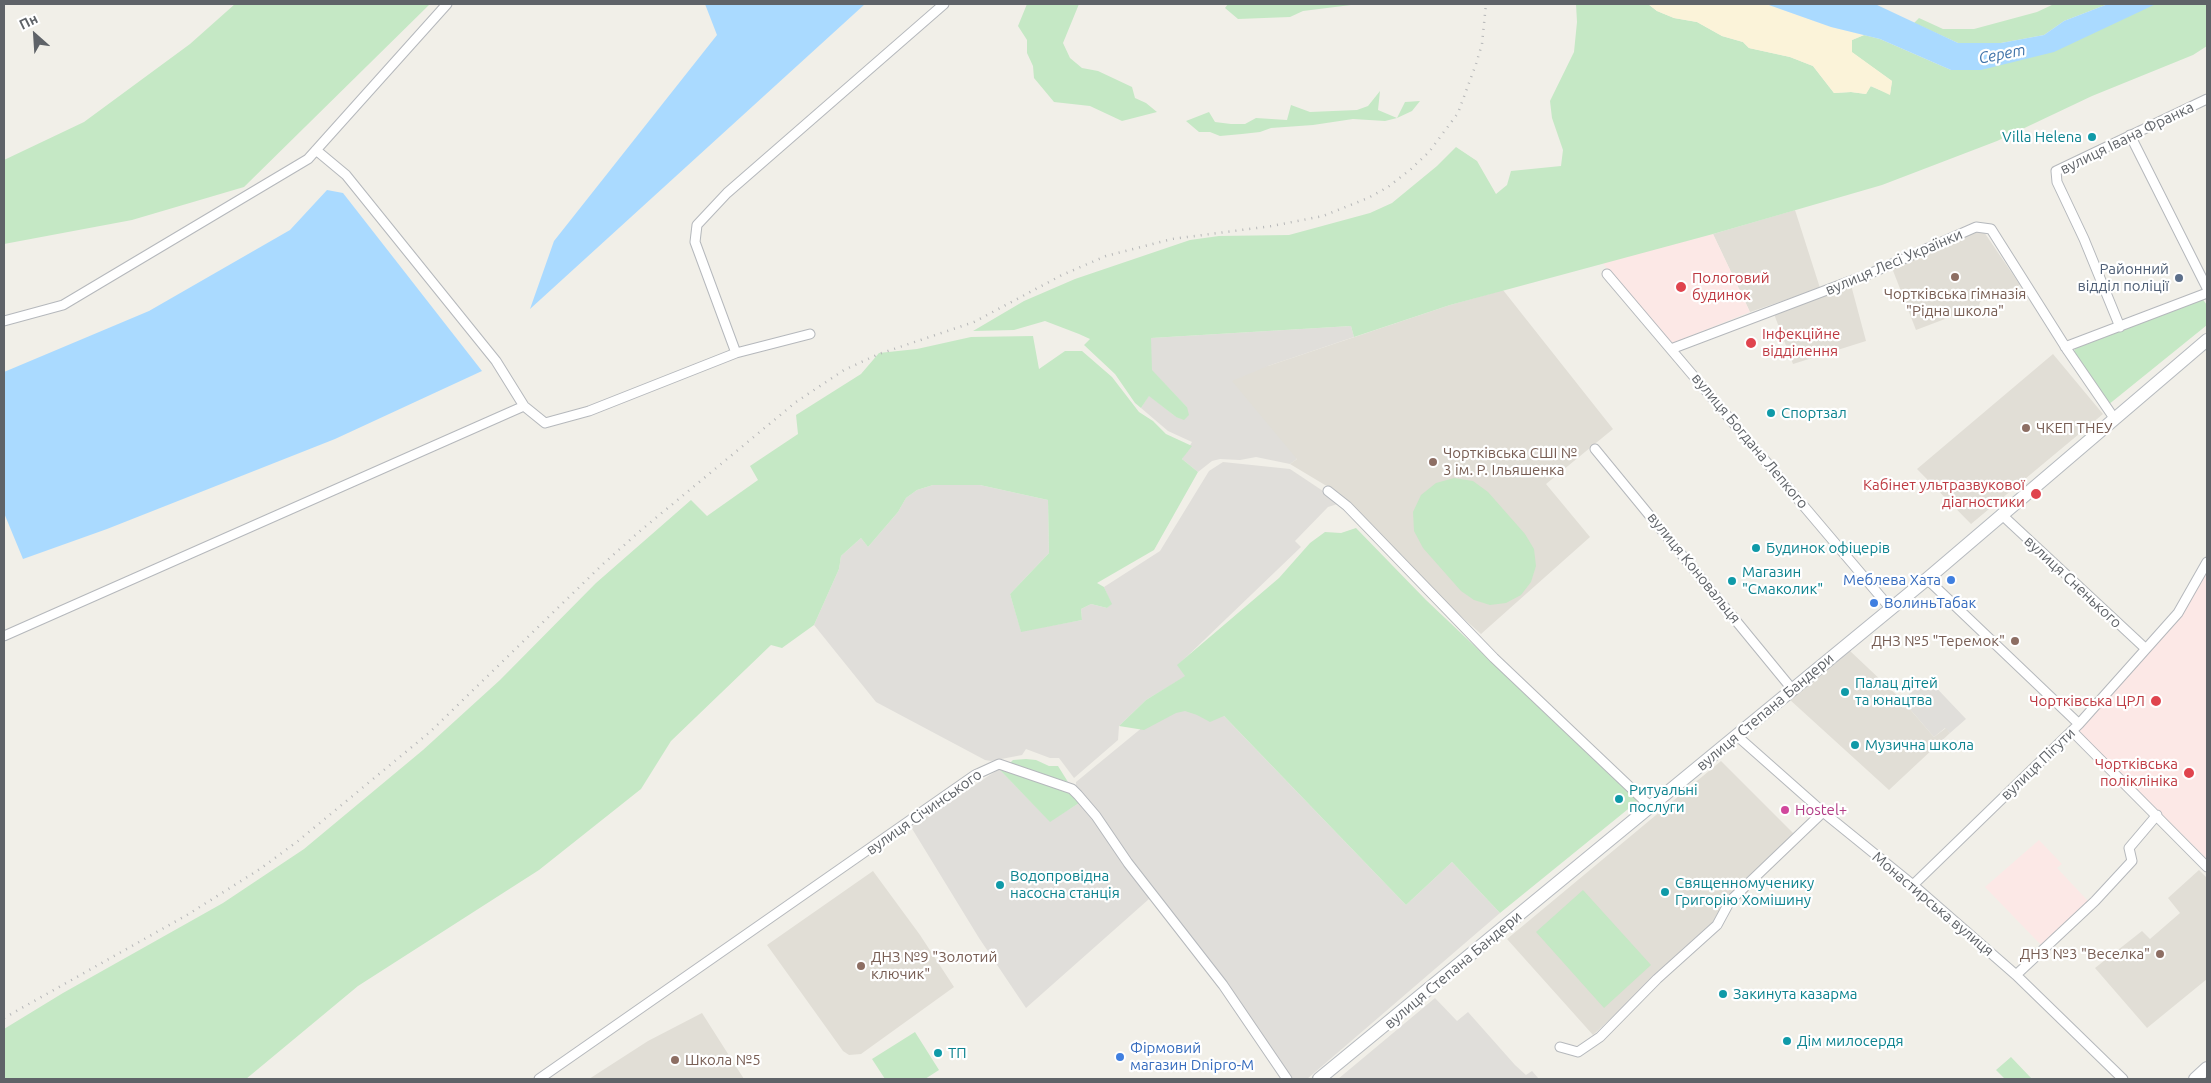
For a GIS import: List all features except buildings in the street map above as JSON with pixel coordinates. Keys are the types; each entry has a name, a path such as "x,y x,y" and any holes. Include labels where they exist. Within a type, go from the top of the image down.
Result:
{"street":[{"path":"4,321 64,305 308,159 446,4"},
{"path":"736,354 695,242 696,225 727,193 944,4"},
{"name":"вулиця Івана Франка","path":"2120,327 2084,239 2057,182 2055,173 2057,170 2207,99"},
{"path":"2130,135 2207,288"},
{"path":"316,150 346,175 496,362 524,406 545,423 588,411 736,354 810,334"},
{"name":"вулиця Лесі Українки","path":"1671,349 1869,274 1976,227 1991,228 2065,347 2114,418"},
{"name":"вулиця Богдана Лепкого","path":"1607,274 1891,609"},
{"path":"2065,347 2207,293"},
{"name":"вулиця Степана Бандери","path":"1320,1079 1891,609 2207,340"},
{"path":"4,636 524,406"},
{"name":"вулиця Коновальця","path":"1595,449 1661,526 1792,689"},
{"path":"1328,491 1347,506 1494,658 1651,807"},
{"name":"вулиця Сненького","path":"2001,514 2146,649"},
{"name":"вулиця Пігути","path":"1913,885 2075,727 2146,649 2178,612 2207,562"},
{"path":"1927,579 2075,727 2207,867"},
{"name":"Монастирська вулиця","path":"1736,735 1822,812 1913,885 2016,974 2123,1079"},
{"name":"вулиця Січинського","path":"539,1079 975,775 999,764 1072,789 1078,795 1096,816 1128,863 1223,985 1287,1079"},
{"path":"1560,1047 1578,1052 1600,1037 1657,979 1717,925 1730,901 1822,812"},
{"path":"2016,974 2095,901 2132,861 2129,848 2157,815"},
{"path":"2195,1079 2207,1068"}],"shaded area":[{"path":"1795,210 1820,288 1750,312 1713,234"},
{"name":"Чортківська гімназія \"Рідна школа\"","path":"1976,229 1984,232 2020,285 1980,302 1979,306 1916,330 1892,268"},
{"name":"Пологовий будинок","path":"1713,234 1750,312 1670,344 1602,262"},
{"path":"1851,285 1866,341 1793,364 1774,314"},
{"name":"Чортківська СШІ № 3 ім. Р. Ільяшенка","path":"1503,290 1613,429 1546,484 1590,537 1481,634 1435,593 1335,491 1290,464 1297,459 1232,381 1268,366 1450,305"},
{"path":"1351,326 1354,337 1268,366 1297,459 1290,464 1256,457 1240,460 1220,459 1212,461 1198,472 1182,459 1192,442 1168,431 1141,408 1149,395 1176,417 1187,407 1151,370 1151,338"},
{"name":"ЧКЕП ТНЕУ","path":"2053,354 2103,414 1971,524 1917,469"},
{"path":"1223,462 1290,469 1341,503 1328,507 1295,541 1301,547 1178,665 1186,676 1146,700 1119,726 1118,740 1074,778 1059,758 1050,758 1026,749 1022,755 991,761 985,760 876,702 814,625 839,569 841,556 861,538 868,547 898,512 906,498 917,490 933,485 980,485 1048,500 1049,553 1010,594 1021,631 1082,620 1081,609 1091,604 1107,608 1111,604 1104,587 1160,551 1209,471"},
{"name":"Чортківська ЦРЛ","path":"2207,570 2206,858 2078,731 2177,621"},
{"path":"1849,650 1902,700 1934,737 1946,728 1950,733 1889,790 1789,699"},
{"path":"1928,679 1966,719 1950,733 1945,728 1934,737 1902,700"},
{"path":"1194,685 1406,905 1452,862 1500,913 1307,1079 1292,1079 1076,787 1076,782"},
{"path":"1721,761 1795,835 1724,903 1713,924 1593,1035 1507,939"},
{"path":"999,769 1050,821 1079,803 1105,834 1118,857 1148,893 1149,899 1026,1008 979,938 911,827"},
{"path":"2039,840 2062,864 2057,868 2088,901 2041,945 1985,887"},
{"name":"ДНЗ №3 \"Веселка\"","path":"2199,870 2207,878 2207,979 2147,1028 2095,968 2142,931 2150,939 2180,913 2168,898"},
{"name":"ДНЗ №9 \"Золотий ключик\"","path":"873,871 920,935 954,987 861,1054 849,1055 843,1051 767,945"},
{"path":"1435,998 1457,1021 1468,1012 1515,1065 1526,1075 1532,1071 1539,1079 1338,1079"},
{"name":"Школа №5","path":"702,1013 744,1079 589,1079 648,1041"}],"green space":[{"path":"235,4 430,4 244,187 132,220 4,244 4,160 84,122 190,44"},
{"path":"1027,4 1079,4 1063,43 1070,58 1082,68 1098,71 1132,87 1135,98 1146,103 1157,112 1122,121 1090,106 1054,102 1034,78 1033,66 1027,53 1027,40 1018,26"},
{"path":"1228,4 1359,4 1303,11 1290,17 1238,19 1225,8"},
{"path":"1576,4 1648,4 1657,11 1674,18 1697,22 1722,36 1743,42 1749,48 1790,57 1813,66 1834,93 1851,92 1866,94 1870,86 1890,94 1892,81 1851,52 1852,40 1864,35 1880,39 1951,70 2155,4 2207,4 2207,46 2193,55 2092,96 1997,141 1882,185 1713,234 1450,305 1354,337 1351,326 1151,338 1152,370 1187,407 1189,415 1184,420 1176,417 1149,396 1141,408 1135,403 1115,374 1084,345 1090,339 1079,334 1045,321 1014,330 973,331 1024,301 1075,279 1190,240 1219,236 1289,235 1370,213 1392,203 1437,166 1456,147 1477,161 1496,194 1507,185 1511,171 1561,166 1563,150 1552,118 1550,101 1574,52 1577,22"},
{"path":"2054,4 2108,4 2064,21 2044,35 2001,43 1958,43 1914,23 1919,18 1943,29 1974,29 2037,12"},
{"path":"1380,91 1378,110 1397,118 1385,121 1353,119 1220,136 1210,132 1199,132 1186,121 1209,112 1215,122 1231,124 1245,124 1256,118 1287,120 1291,105 1310,112 1357,110 1368,106"},
{"path":"1420,101 1412,111 1397,118 1405,102"},
{"path":"2201,297 2207,305 2207,325 2108,405 2074,353 2075,347"},
{"path":"1033,336 1039,369 1065,351 1082,351 1112,377 1139,412 1153,421 1166,434 1192,446 1182,459 1198,472 1154,550 1097,583 1104,587 1112,604 1107,608 1091,604 1081,609 1082,620 1021,632 1010,594 1049,553 1048,500 980,485 933,485 917,490 906,498 898,512 868,547 861,538 841,556 839,569 814,625 782,648 771,645 671,741 641,789 539,870 358,986 246,1079 4,1079 4,1029 63,993 223,903 304,849 423,750 500,680 596,583 691,500 707,516 758,480 750,466 798,434 796,415 861,374 879,353 917,349 971,337"},
{"path":"1454,478 1473,481 1488,492 1525,534 1534,549 1536,566 1531,582 1521,595 1506,603 1490,605 1474,600 1461,591 1423,548 1414,531 1413,512 1421,495 1436,483"},
{"path":"1356,528 1426,600 1638,801 1500,913 1452,862 1406,905 1224,716 1210,722 1185,711 1176,713 1144,730 1119,726 1146,700 1185,676 1177,665 1279,578 1310,543 1325,532 1341,533"},
{"path":"1013,760 1036,760 1049,766 1058,766 1068,782 1009,764"},
{"path":"999,769 1057,786 1075,797 1079,803 1050,822"},
{"path":"1583,890 1651,965 1604,1008 1536,932"},
{"path":"915,1032 939,1070 925,1079 885,1079 872,1059"},
{"path":"2011,1057 2032,1079 2005,1079 1996,1070"}],"sand":[{"path":"1648,4 1766,4 1831,27 1864,35 1852,40 1852,52 1892,81 1890,95 1871,86 1866,94 1851,92 1834,93 1813,66 1790,57 1749,48 1743,42 1722,36 1697,22 1674,18 1657,11"}],"water":[{"path":"705,4 865,4 530,309 554,241 717,35"},
{"name":"Серет","path":"1766,4 1875,4 1958,43 2001,43 2044,35 2064,21 2108,4 2156,4 2054,52 1981,70 1951,70 1880,39 1831,27"},
{"path":"327,190 343,193 482,371 335,439 107,529 23,559 4,513 4,372 149,311 290,230"}],"railway":[{"path":"4,1018 187,915 260,869 298,841 430,732 602,565 640,531 796,402 844,370 879,354 974,322 1062,275 1106,256 1172,239 1272,226 1323,216 1368,198 1388,187 1429,152 1458,113 1482,44 1486,4"}],"place":[{"name":"Villa Helena","path":"2092,137"},
{"name":"Чортківська гімназія \"Рідна школа\"","path":"1955,277"},
{"name":"Районний відділ поліції","path":"2179,278"},
{"name":"Пологовий будинок","path":"1681,287"},
{"name":"Інфекційне відділення","path":"1751,343"},
{"name":"Спортзал","path":"1771,413"},
{"name":"ЧКЕП ТНЕУ","path":"2026,428"},
{"name":"Чортківська СШІ № 3 ім. Р. Ільяшенка","path":"1433,462"},
{"name":"Кабінет ультразвукової діагностики","path":"2036,494"},
{"name":"Будинок офіцерів","path":"1756,548"},
{"name":"Меблева Хата","path":"1951,580"},
{"name":"Магазин \"Смаколик\"","path":"1732,581"},
{"name":"ВолиньТабак","path":"1874,603"},
{"name":"ДНЗ №5 \"Теремок\"","path":"2015,641"},
{"name":"Палац дітей та юнацтва","path":"1845,692"},
{"name":"Чортківська ЦРЛ","path":"2156,701"},
{"name":"Музична школа","path":"1855,745"},
{"name":"Чортківська поліклініка","path":"2189,773"},
{"name":"Ритуальні послуги","path":"1619,799"},
{"name":"Hostel+","path":"1785,810"},
{"name":"Водопровідна насосна станція","path":"1000,885"},
{"name":"Священномученику Григорію Хомішину","path":"1665,892"},
{"name":"ДНЗ №3 \"Веселка\"","path":"2160,954"},
{"name":"ДНЗ №9 \"Золотий ключик\"","path":"861,966"},
{"name":"Закинута казарма","path":"1723,994"},
{"name":"Дім милосердя","path":"1787,1041"},
{"name":"ТП","path":"938,1053"},
{"name":"Фірмовий магазин Dnipro-M","path":"1120,1057"},
{"name":"Школа №5","path":"675,1060"}]}
